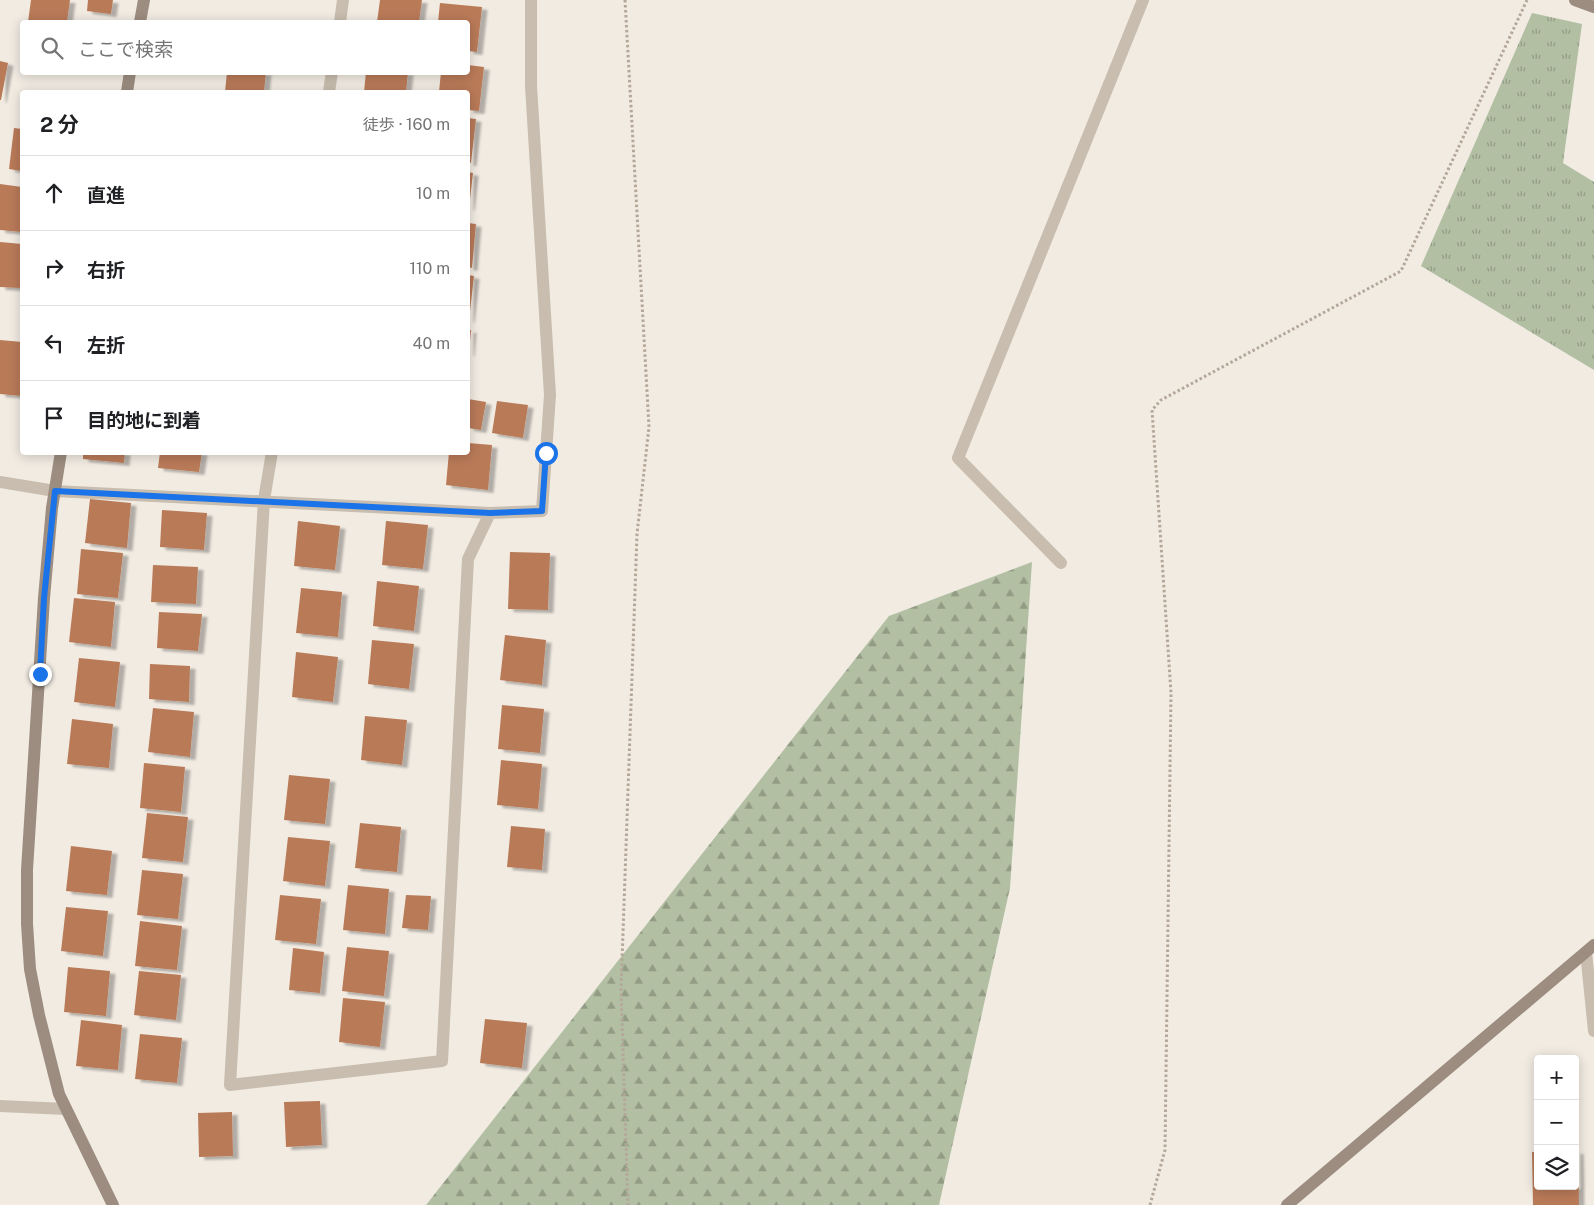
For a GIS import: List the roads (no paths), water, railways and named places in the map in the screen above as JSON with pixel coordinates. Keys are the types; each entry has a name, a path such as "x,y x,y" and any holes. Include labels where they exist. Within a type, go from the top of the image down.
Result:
{"street":[{"path":"140,20 144,0"},
{"path":"340,20 343,0"},
{"path":"0,482 55,491 264,500 490,513 542,511 550,395 530,86 531,0"},
{"path":"1061,563 958,458 1143,0"},
{"path":"1575,0 1594,7"},
{"path":"127,90 130,75"},
{"path":"329,90 332,75"},
{"path":"61,455 55,491 43,617 28,870 27,924 30,969 58,1094 113,1205"},
{"path":"272,455 264,500 230,1085 442,1061 468,559 490,513"},
{"path":"1590,948 1594,1031"},
{"path":"1287,1205 1590,948"},
{"path":"0,1106 66,1109"}]}
